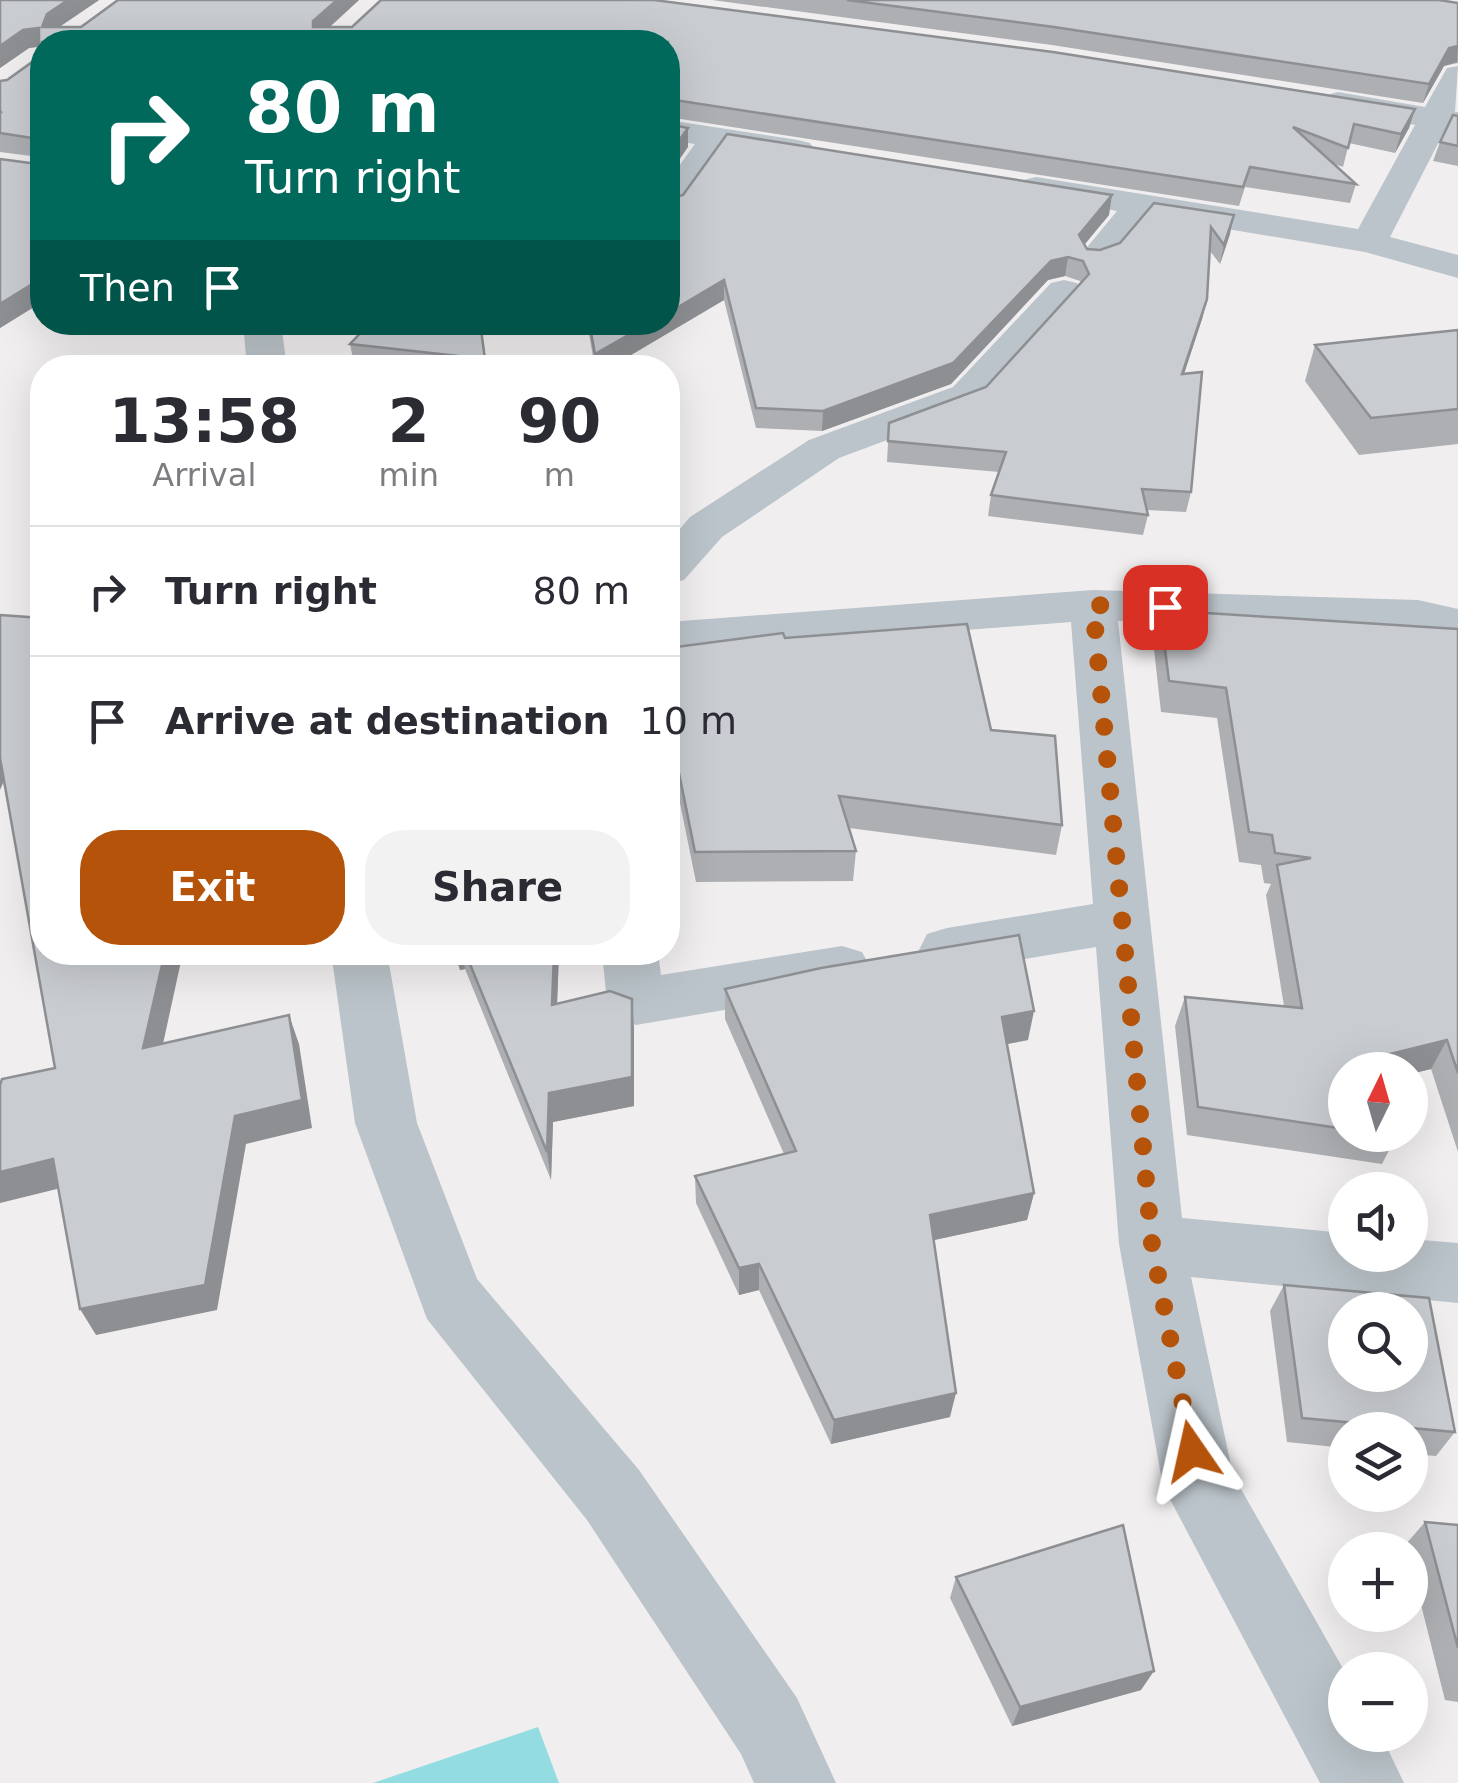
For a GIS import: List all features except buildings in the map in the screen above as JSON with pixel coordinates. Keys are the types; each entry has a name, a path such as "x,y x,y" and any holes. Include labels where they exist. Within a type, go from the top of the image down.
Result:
{"street":[{"path":"1370,242 1448,120 1458,75"},
{"path":"1302,97 1448,120"},
{"path":"680,132 834,156"},
{"path":"680,187 716,137"},
{"path":"1012,183 1370,242 1458,267"},
{"path":"1096,258 1142,204"},
{"path":"680,556 706,527 824,449 968,396 1064,292"},
{"path":"1093,605 1152,1244 1199,1486 1364,1783"},
{"path":"680,637 1093,605 1418,615 1458,624"},
{"path":"632,965 636,1002 1122,921"},
{"path":"361,965 386,1123 452,1297 613,1495 768,1726 796,1783"},
{"path":"1152,1244 1458,1273"}],"water":[{"path":"538,1727 559,1783 373,1783"}],"route":[{"path":"1165,607 1093,605 1152,1244 1192,1451"}]}
